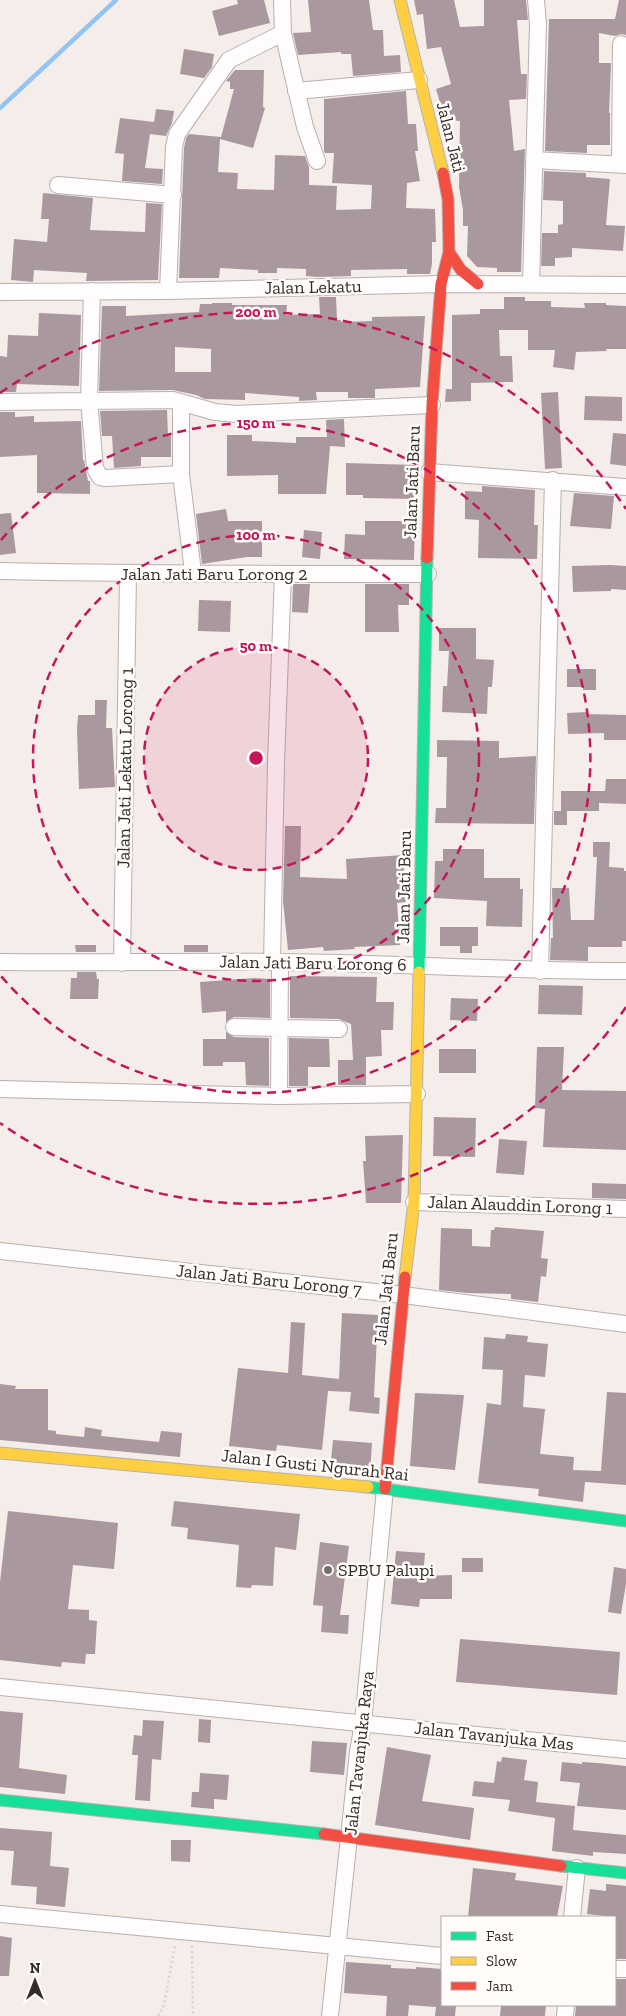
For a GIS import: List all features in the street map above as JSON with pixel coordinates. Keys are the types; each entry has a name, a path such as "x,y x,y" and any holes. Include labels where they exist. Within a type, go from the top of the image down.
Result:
{"street":[{"path":"282,0 282,33 305,127 317,160"},
{"name":"Jalan Jati","path":"400,0 440,157 448,198 449,252 441,284"},
{"path":"532,284 538,24 536,0"},
{"path":"168,291 174,147 177,134 229,60 282,33"},
{"path":"534,160 623,164 621,44"},
{"path":"296,91 419,80"},
{"path":"58,185 173,195"},
{"path":"449,252 460,271 478,284"},
{"name":"Jalan Lekatu","path":"0,292 168,291 441,284 626,285"},
{"name":"Jalan Jati Baru","path":"385,1489 402,1295 414,1202 418,1094 429,472 441,284"},
{"path":"92,291 89,400 95,468 100,477 181,474"},
{"path":"1,401 173,400 215,412 237,414 432,405"},
{"path":"181,402 181,474 193,572"},
{"path":"429,472 626,487"},
{"path":"540,971 553,480"},
{"name":"Jalan Jati Baru Lorong 2","path":"0,571 128,574 193,572 428,574"},
{"name":"Jalan Jati Lekatu Lorong 1","path":"122,963 128,574"},
{"path":"278,1096 276,762 282,574"},
{"name":"Jalan Jati Baru Lorong 6","path":"0,962 276,962 419,965 540,971 626,971"},
{"path":"234,1027 339,1029"},
{"path":"0,1089 278,1096 418,1094"},
{"name":"Jalan Alauddin Lorong 1","path":"414,1202 626,1209"},
{"name":"Jalan Jati Baru Lorong 7","path":"0,1251 402,1295 626,1324"},
{"name":"Jalan I Gusti Ngurah Rai","path":"0,1453 385,1489 626,1521"},
{"name":"Jalan Tavanjuka Raya","path":"330,2016 339,1946 385,1489"},
{"name":"Jalan Tavanjuka Mas","path":"0,1687 626,1750"},
{"path":"0,1800 350,1837 626,1873"},
{"path":"572,1916 577,1868"},
{"path":"0,1914 441,1956"}],"path":[{"path":"158,2016 164,2005 185,1932"},
{"path":"185,1932 191,1968 193,2016"}],"building":[{"path":"237,0 264,0 270,23 219,36 212,11 238,4"},
{"path":"308,0 369,0 373,30 383,30 384,56 400,55 401,72 353,76 351,54 341,54 341,52 298,55 293,33 311,32"},
{"path":"414,0 454,0 460,27 484,26 484,0 526,0 528,20 517,20 521,74 527,74 526,99 509,100 514,151 525,149 521,272 497,272 497,268 477,267 467,256 468,226 463,226 463,210 459,187 460,121 445,120 436,89 451,84 441,47 427,49 423,14 417,15"},
{"path":"619,0 626,0 626,35 615,36 599,33 599,63 611,63 610,145 587,145 587,153 545,151 549,19 615,19"},
{"path":"184,49 214,54 212,67 204,78 180,74"},
{"path":"235,70 264,70 263,107 265,108 253,148 220,139 218,172 238,173 237,189 274,190 275,155 305,156 309,167 309,185 337,186 336,210 371,209 372,185 332,183 334,153 325,153 324,151 324,99 406,91 408,124 416,124 418,151 415,151 420,181 407,183 406,208 435,209 436,242 432,242 430,274 407,274 407,269 351,270 351,276 318,277 306,276 306,269 277,268 277,273 258,273 258,270 220,268 219,278 179,278 186,138 189,134 221,137 234,89 230,89 230,82 226,81"},
{"path":"156,109 174,111 172,123 166,136 150,134 145,168 163,169 162,184 122,181 124,154 115,153 120,118 154,122"},
{"path":"544,171 586,173 586,177 610,179 606,225 625,226 623,251 572,248 572,257 555,258 555,266 541,266 542,233 558,233 558,225 563,224 563,201 543,200"},
{"path":"43,193 93,198 90,230 145,232 146,203 162,204 158,280 86,281 87,273 34,270 33,282 11,280 14,239 47,242 49,219 41,219"},
{"path":"319,297 336,297 337,320 341,320 341,322 372,321 372,317 425,316 420,387 375,389 375,398 348,398 348,392 316,392 317,400 299,401 299,397 245,393 245,400 205,399 173,390 99,391 102,306 126,306 126,316 199,312 200,304 212,303 287,305 286,315 320,314","holes":["175,347 211,349 211,372 175,372"]},
{"path":"504,297 525,297 525,301 551,301 551,307 585,308 584,303 606,303 606,305 626,306 626,349 576,352 574,370 553,367 555,350 528,350 528,330 499,330 500,356 512,356 513,382 471,383 471,401 445,402 446,389 452,389 452,315 480,314 480,309 504,309"},
{"path":"39,313 81,315 79,386 17,384 16,392 0,392 0,356 7,357 8,335 38,336"},
{"path":"558,392 562,468 545,469 541,393"},
{"path":"585,396 622,397 622,421 584,420"},
{"path":"167,410 168,436 171,436 171,457 141,457 141,466 114,468 112,436 102,436 100,411"},
{"path":"0,412 15,412 15,417 34,416 34,422 81,421 83,460 88,481 90,481 90,494 37,493 37,455 0,457"},
{"path":"344,419 345,447 330,446 326,494 278,494 278,475 227,476 227,435 252,435 252,441 296,443 296,437 327,437 326,420"},
{"path":"613,433 626,434 626,466 610,464"},
{"path":"346,463 416,465 414,499 363,498 363,495 346,495"},
{"path":"482,486 535,490 534,525 538,525 537,559 478,558 479,520 465,519 465,491 482,492"},
{"path":"574,493 614,496 611,529 570,526"},
{"path":"226,509 228,521 262,521 262,557 247,557 202,564 196,514"},
{"path":"11,513 16,553 0,555 0,514"},
{"path":"365,521 415,521 414,560 344,559 345,534 365,535"},
{"path":"304,530 322,532 320,559 302,557"},
{"path":"572,566 626,566 626,590 611,589 611,591 573,592"},
{"path":"293,584 310,584 308,613 292,612"},
{"path":"365,584 409,584 409,605 398,605 399,632 365,632"},
{"path":"199,600 231,601 230,632 198,631"},
{"path":"439,628 476,628 476,659 494,660 492,687 488,687 487,714 442,712 443,686 447,686 449,651 439,651"},
{"path":"567,669 596,669 596,690 583,690 583,687 567,687"},
{"path":"95,700 107,700 106,728 112,728 115,787 79,789 78,715 95,715"},
{"path":"587,712 587,714 626,715 626,740 604,740 604,733 568,734 567,713"},
{"path":"437,740 499,741 499,758 536,756 534,824 435,823 436,808 446,808 447,757 437,757"},
{"path":"606,779 626,779 626,804 599,803 599,811 567,811 567,825 554,825 554,811 561,811 561,791 605,791"},
{"path":"285,826 301,826 300,877 347,879 346,859 403,855 406,902 397,903 400,945 354,947 355,949 324,951 323,947 288,950 283,901"},
{"path":"593,842 610,842 609,867 624,868 624,871 626,871 626,941 622,941 622,947 588,947 588,961 550,960 551,938 553,938 552,888 569,888 571,920 594,920 597,857 593,857"},
{"path":"443,849 484,849 484,878 520,878 520,889 523,889 522,927 486,926 487,901 434,898 435,861 443,861"},
{"path":"440,927 478,927 478,946 472,946 472,953 460,953 460,946 440,946"},
{"path":"75,945 96,945 96,952 76,952"},
{"path":"184,945 208,945 208,952 184,952"},
{"path":"77,972 96,972 97,979 99,979 98,999 70,999 71,978 77,978"},
{"path":"290,976 377,977 376,1002 394,1002 393,1030 381,1030 382,1056 366,1057 366,1085 338,1085 338,1060 353,1060 351,1024 339,1019 290,1018"},
{"path":"254,978 270,979 270,1018 234,1017 226,1022 226,1011 202,1013 200,982"},
{"path":"539,985 583,986 582,1015 538,1014"},
{"path":"451,998 478,999 477,1021 450,1020"},
{"path":"226,1032 234,1037 269,1038 269,1086 246,1085 245,1062 223,1062 223,1066 203,1066 203,1039 226,1039"},
{"path":"289,1038 329,1039 330,1067 308,1067 308,1086 289,1086"},
{"path":"537,1047 564,1047 562,1090 626,1091 626,1150 543,1147 545,1109 535,1108"},
{"path":"439,1049 476,1049 476,1073 439,1073"},
{"path":"434,1117 476,1118 475,1157 433,1156"},
{"path":"403,1135 401,1203 366,1203 363,1161 366,1161 365,1136"},
{"path":"499,1139 527,1141 524,1175 496,1173"},
{"path":"592,1183 626,1184 626,1199 592,1198"},
{"path":"495,1227 544,1231 541,1258 548,1259 546,1277 541,1276 538,1302 511,1299 511,1294 439,1290 441,1228 472,1229 472,1246 490,1247 491,1230 494,1230"},
{"path":"342,1313 378,1315 374,1397 380,1398 379,1414 349,1411 351,1392 328,1391 322,1450 277,1445 276,1451 229,1446 238,1368 288,1373 291,1322 305,1323 302,1375 339,1379"},
{"path":"506,1334 528,1336 527,1342 548,1344 545,1377 525,1375 523,1407 545,1409 540,1454 574,1457 573,1470 601,1471 607,1392 626,1393 626,1485 585,1482 583,1502 538,1496 539,1489 478,1483 487,1403 501,1405 503,1370 482,1369 484,1337 505,1339"},
{"path":"0,1384 16,1386 15,1389 48,1389 48,1430 56,1431 56,1434 84,1437 85,1427 102,1430 101,1436 159,1442 161,1431 182,1433 180,1457 0,1440"},
{"path":"415,1393 464,1395 455,1470 410,1466"},
{"path":"333,1440 372,1443 370,1474 330,1471"},
{"path":"174,1501 300,1514 296,1550 275,1547 273,1586 252,1585 251,1588 236,1587 239,1545 187,1539 188,1528 171,1526"},
{"path":"8,1511 118,1523 114,1569 73,1565 68,1609 89,1610 89,1620 97,1621 95,1654 86,1654 85,1664 62,1662 61,1667 0,1660 0,1582"},
{"path":"320,1542 349,1546 340,1615 349,1615 348,1634 321,1632 323,1606 313,1605"},
{"path":"396,1551 425,1553 423,1576 452,1575 452,1599 420,1599 419,1607 391,1604"},
{"path":"462,1558 483,1558 483,1572 462,1572"},
{"path":"614,1567 626,1569 626,1584 621,1614 608,1612"},
{"path":"460,1639 620,1652 617,1695 456,1682"},
{"path":"0,1711 23,1713 19,1768 67,1775 65,1794 0,1787"},
{"path":"199,1719 211,1720 210,1743 198,1742"},
{"path":"143,1720 164,1721 161,1760 152,1759 150,1801 135,1800 138,1755 132,1755 134,1735 142,1736"},
{"path":"312,1741 347,1743 344,1775 310,1772"},
{"path":"387,1747 431,1755 422,1801 474,1808 470,1840 375,1825"},
{"path":"502,1757 527,1760 524,1780 538,1782 536,1802 575,1806 573,1830 626,1835 626,1854 593,1852 593,1856 552,1851 555,1818 508,1811 510,1800 472,1796 474,1781 494,1783 497,1761 501,1762"},
{"path":"562,1762 626,1766 626,1810 577,1806 580,1783 560,1781"},
{"path":"200,1773 229,1775 227,1800 214,1799 214,1809 191,1807 192,1792 199,1792"},
{"path":"0,1828 52,1832 50,1866 69,1868 65,1907 36,1904 37,1887 11,1885 14,1851 0,1850"},
{"path":"171,1840 191,1840 190,1862 171,1861"},
{"path":"473,1868 516,1873 515,1880 563,1886 557,1916 468,1916"},
{"path":"606,1884 626,1886 626,1959 616,1959 616,1916 587,1914 590,1889 606,1891"},
{"path":"0,1936 12,1938 9,1976 0,1976"},
{"path":"346,1962 391,1965 391,1968 441,1969 441,2006 456,2006 455,2016 435,2016 436,2007 409,2005 408,2016 386,2016 387,1996 344,1993"},
{"path":"616,1979 626,1979 626,2016 575,2016 576,2006 616,2006"},
{"path":"501,2006 546,2006 545,2016 500,2016"}],"waterway":[{"path":"0,108 116,0"}],"traffic: fast":[{"path":"419,972 427,558"},
{"path":"368,1487 626,1521"},
{"path":"0,1800 324,1834"},
{"path":"561,1866 626,1873"}],"traffic: slow":[{"path":"400,0 443,173"},
{"path":"405,1277 414,1202 419,972"},
{"path":"0,1453 368,1487"}],"traffic: jam":[{"path":"427,558 432,405 441,284 449,252 448,199 443,173"},
{"path":"449,252 461,270 478,284"},
{"path":"385,1489 405,1277"},
{"path":"324,1834 561,1866"}],"place":[{"name":"SPBU Palupi","path":"328,1570"}]}
